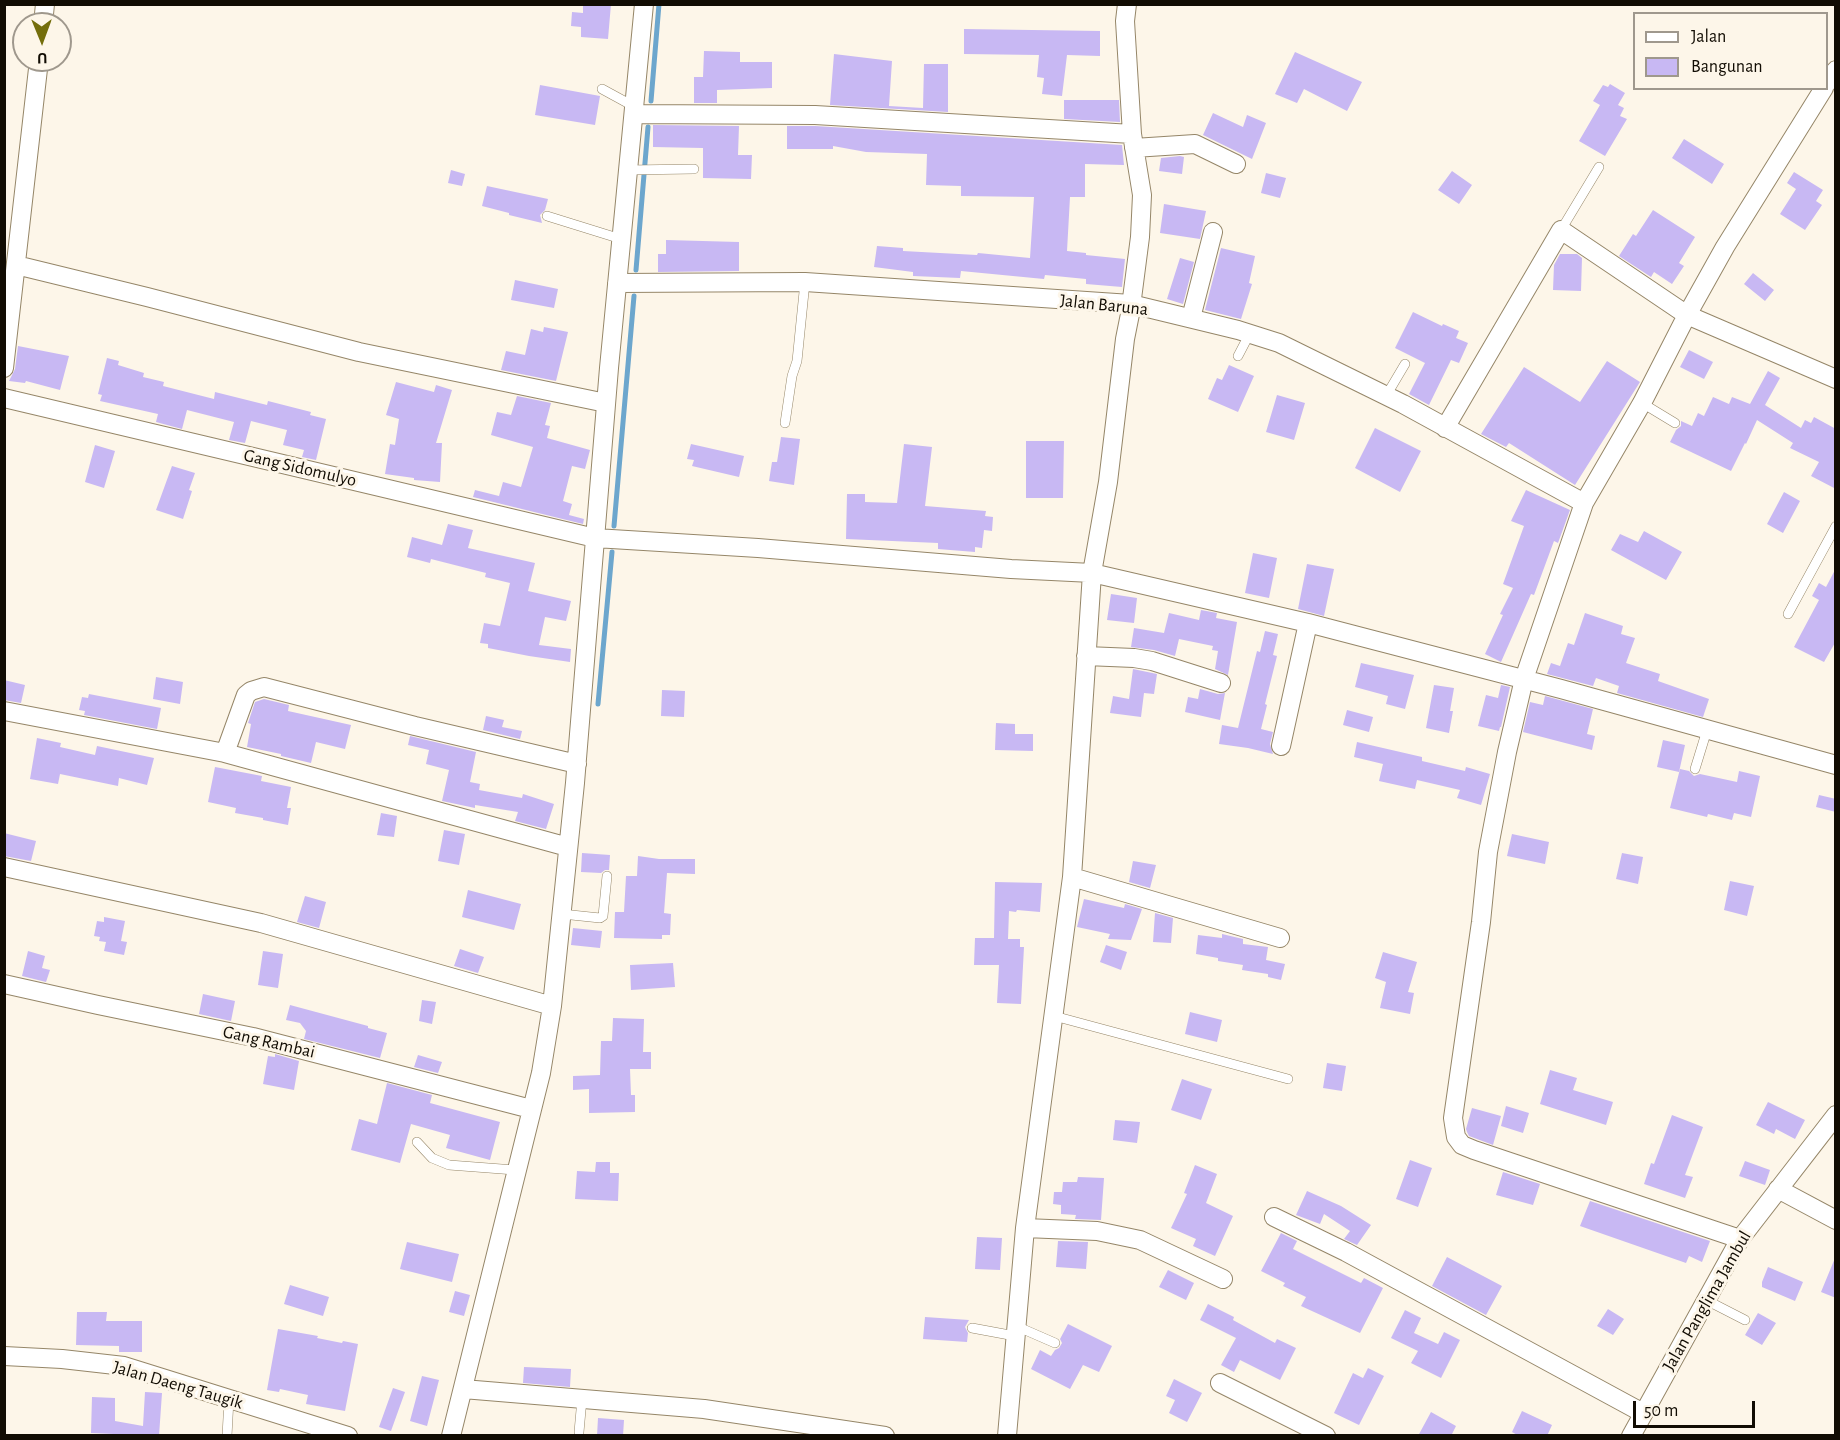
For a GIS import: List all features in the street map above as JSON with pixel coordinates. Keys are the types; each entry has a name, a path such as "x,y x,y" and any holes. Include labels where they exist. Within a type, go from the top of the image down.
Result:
{"street":[{"path":"451,1436 515,1170 541,1073 552,1005 577,764 621,239 634,170 635,111 645,4"},
{"path":"1007,1436 1025,1228 1072,877 1092,573 1108,482 1140,237 1142,195 1133,141 1125,21 1127,4"},
{"path":"4,368 38,72"},
{"path":"1740,1239 1462,1145 1456,1137 1453,1118 1481,922 1488,852 1507,752 1524,680 1584,503 1642,403 1725,247 1823,90"},
{"path":"635,111 815,115 1195,144 1236,164"},
{"path":"1445,428 1561,230 1687,315 1836,379"},
{"path":"1191,318 1213,232"},
{"path":"16,266 359,352 606,403"},
{"name":"Jalan Baruna","path":"617,283 805,282 1131,304 1250,333 1287,346 1386,396 1584,503"},
{"name":"Gang Sidomulyo","path":"4,398 595,538 1092,573 1308,623 1836,765"},
{"path":"1281,746 1308,623"},
{"path":"1086,656 1152,661 1221,683"},
{"path":"225,753 246,695 264,687 577,764"},
{"path":"4,711 225,753 568,847"},
{"path":"4,867 261,923 552,1005"},
{"path":"1072,877 1280,938"},
{"name":"Gang Rambai","path":"4,984 253,1037 531,1109"},
{"name":"Jalan Panglima Jambul","path":"1631,1436 1740,1239 1836,1115"},
{"path":"1778,1189 1836,1220"},
{"path":"1274,1217 1346,1252 1643,1413"},
{"path":"1025,1228 1097,1232 1140,1240 1223,1279"},
{"name":"Jalan Daeng Taugik","path":"4,1356 124,1366 348,1436"},
{"path":"1220,1383 1326,1436"},
{"path":"462,1389 704,1409 885,1436"}],"lane":[{"path":"602,89 635,111"},
{"path":"1561,230 1599,167"},
{"path":"634,170 694,169"},
{"path":"547,216 621,239"},
{"path":"785,423 792,376 797,361 805,282"},
{"path":"1238,356 1250,333"},
{"path":"1386,396 1405,364"},
{"path":"1642,403 1675,423"},
{"path":"1788,615 1836,526"},
{"path":"1695,769 1707,730"},
{"path":"562,914 600,918 603,916 607,876"},
{"path":"1054,1016 1288,1079"},
{"path":"417,1142 432,1158 449,1165 515,1170"},
{"path":"1706,1300 1745,1320"},
{"path":"972,1328 1016,1331 1056,1343"},
{"path":"227,1436 229,1399"},
{"path":"579,1432 582,1399"}],"building":[{"path":"583,4 611,4 608,39 581,37 581,27 571,26 572,12 583,13"},
{"path":"964,29 1100,31 1100,56 1067,55 1062,96 1042,94 1044,78 1037,77 1039,55 964,54"},
{"path":"704,51 740,52 740,62 772,62 772,88 717,90 717,103 694,103 694,77 703,77"},
{"path":"1295,52 1362,82 1347,111 1304,89 1297,103 1275,94"},
{"path":"834,54 892,61 889,106 923,108 924,64 948,64 948,112 830,105"},
{"path":"1610,84 1625,93 1618,105 1624,108 1620,116 1627,119 1605,156 1579,141 1600,105 1593,101 1603,85 1608,87"},
{"path":"540,85 600,96 595,125 535,115"},
{"path":"1064,100 1119,100 1120,122 1064,119"},
{"path":"1213,113 1243,127 1247,115 1266,123 1252,159 1203,135"},
{"path":"653,125 739,126 738,155 752,155 751,179 703,178 703,148 653,147"},
{"path":"787,126 1122,145 1124,165 1085,164 1085,197 1070,197 1067,251 1125,259 1122,287 1086,284 1086,279 1045,275 1044,279 961,271 960,278 913,276 913,272 874,267 877,246 903,248 903,251 977,255 978,253 1030,258 1034,197 961,196 961,186 926,185 927,154 866,152 833,146 833,149 787,149"},
{"path":"1684,139 1724,164 1712,184 1672,158"},
{"path":"1184,157 1182,174 1159,171 1161,158"},
{"path":"451,170 465,174 462,186 448,183"},
{"path":"1452,171 1472,185 1459,204 1438,190"},
{"path":"1794,172 1823,190 1816,201 1822,205 1805,230 1780,214 1796,189 1787,183"},
{"path":"1266,173 1286,178 1280,198 1261,193"},
{"path":"487,186 548,199 545,210 540,215 542,223 482,206"},
{"path":"1164,204 1206,211 1200,239 1160,233"},
{"path":"1653,210 1695,237 1679,263 1684,266 1672,284 1654,272 1651,277 1619,256 1633,234 1636,236"},
{"path":"666,240 739,242 739,271 658,272 658,254 666,254"},
{"path":"1221,248 1255,256 1249,283 1252,284 1241,319 1205,310"},
{"path":"1560,254 1577,254 1582,258 1581,291 1553,290 1554,265"},
{"path":"1180,258 1194,262 1183,304 1167,299"},
{"path":"1753,273 1774,290 1765,301 1744,284"},
{"path":"515,280 558,289 554,308 511,300"},
{"path":"1413,312 1442,326 1443,324 1459,331 1456,338 1468,343 1459,363 1451,360 1429,405 1409,394 1425,363 1395,348"},
{"path":"544,327 568,332 556,381 501,370 506,351 525,355 531,329 543,332"},
{"path":"18,346 69,356 60,390 26,381 25,383 9,381 15,369"},
{"path":"1689,350 1713,362 1704,379 1680,367"},
{"path":"107,358 119,361 118,365 144,373 143,377 164,382 163,386 214,399 215,392 267,405 268,401 311,412 310,415 326,419 316,460 302,457 304,450 283,445 287,430 251,421 245,443 229,440 234,422 187,410 182,429 156,422 158,414 100,401 102,395 98,394"},
{"path":"1607,361 1640,382 1575,485 1509,443 1506,447 1481,434 1524,367 1580,402"},
{"path":"1229,365 1254,376 1238,412 1208,399 1217,378 1222,380"},
{"path":"1768,371 1780,378 1765,405 1801,428 1805,420 1811,423 1814,417 1836,429 1836,489 1811,476 1819,462 1790,448 1793,443 1757,420 1731,471 1670,442 1676,430 1681,426 1681,421 1692,426 1698,413 1704,416 1713,397 1729,404 1732,397 1750,404"},
{"path":"396,382 434,392 436,385 452,390 436,443 442,443 440,482 385,474 390,444 395,445 399,419 386,415"},
{"path":"1277,395 1305,403 1294,440 1266,432"},
{"path":"517,396 551,403 545,425 550,426 547,438 590,450 585,469 572,466 563,501 572,504 569,515 584,519 583,524 473,497 475,490 499,496 503,482 521,487 533,447 491,435 497,412 511,415"},
{"path":"1375,428 1421,451 1400,492 1355,468"},
{"path":"781,437 800,439 794,485 769,481 772,462 777,462"},
{"path":"1026,441 1064,441 1063,498 1026,498"},
{"path":"691,444 744,456 739,477 692,466 694,460 687,459"},
{"path":"904,444 932,447 925,506 986,511 985,516 993,517 992,531 984,530 982,548 975,547 975,552 938,549 938,543 846,539 847,494 865,494 865,502 897,503"},
{"path":"95,445 115,451 104,488 85,482"},
{"path":"172,466 195,473 183,519 156,510"},
{"path":"1526,490 1570,510 1558,543 1554,541 1534,595 1531,594 1501,662 1485,654 1503,615 1500,614 1513,588 1503,584 1524,526 1511,521"},
{"path":"1784,492 1800,501 1783,533 1767,524"},
{"path":"448,524 473,530 468,548 535,563 528,591 571,601 566,621 545,617 539,645 571,649 570,662 488,648 488,644 480,643 484,623 500,626 510,583 485,577 486,573 431,559 430,563 407,557 412,537 442,545"},
{"path":"1644,531 1682,552 1666,580 1611,550 1620,534 1638,542"},
{"path":"1253,553 1277,558 1269,598 1245,593"},
{"path":"1307,564 1334,569 1324,616 1298,609"},
{"path":"1836,568 1836,641 1824,662 1794,647 1819,600 1812,596 1819,583 1826,587"},
{"path":"1111,594 1137,598 1134,623 1107,620"},
{"path":"1201,610 1217,613 1216,618 1237,622 1228,675 1215,669 1218,651 1212,650 1213,646 1179,639 1175,656 1131,647 1134,628 1164,633 1169,613 1199,620"},
{"path":"1585,613 1623,626 1621,634 1635,638 1626,663 1660,674 1658,681 1709,699 1703,717 1617,693 1619,686 1596,678 1593,686 1547,674 1551,663 1560,666 1568,643 1574,645"},
{"path":"1265,631 1278,634 1273,655 1277,656 1261,729 1273,732 1270,744 1273,754 1219,744 1222,725 1238,728 1257,651 1260,652"},
{"path":"1361,663 1414,675 1405,709 1386,704 1388,696 1355,687"},
{"path":"1133,669 1157,674 1154,694 1144,693 1141,717 1110,713 1113,696 1129,699"},
{"path":"156,677 183,682 180,704 153,699"},
{"path":"4,680 25,685 21,703 4,700"},
{"path":"1434,685 1454,688 1449,733 1426,728"},
{"path":"1501,685 1510,687 1499,731 1478,726 1486,695 1498,698"},
{"path":"1200,689 1218,694 1225,693 1220,720 1185,712 1188,697 1198,699"},
{"path":"662,690 685,691 684,717 661,716"},
{"path":"89,694 161,708 157,729 84,715 85,711 79,710 82,697 88,698"},
{"path":"1545,696 1593,709 1587,734 1595,736 1592,750 1523,732 1530,702 1543,705"},
{"path":"264,699 289,705 288,711 351,725 345,749 316,742 311,763 247,747 251,724 248,723 255,702"},
{"path":"1347,710 1373,717 1369,732 1343,725"},
{"path":"486,716 504,720 502,727 522,731 520,739 483,730"},
{"path":"996,723 1015,724 1015,734 1033,734 1033,751 995,750"},
{"path":"410,736 476,752 470,782 480,784 479,790 522,798 523,794 554,804 546,829 515,821 518,812 475,805 475,808 442,801 449,770 426,764 429,750 408,745"},
{"path":"37,738 61,743 60,747 95,755 97,746 154,758 147,785 119,778 118,786 60,774 58,784 30,779"},
{"path":"1663,740 1685,745 1679,772 1657,767"},
{"path":"1357,742 1422,757 1422,761 1465,771 1466,767 1490,774 1481,805 1457,798 1460,790 1417,780 1415,789 1379,781 1383,764 1354,757"},
{"path":"215,767 262,776 261,781 291,787 287,808 291,808 288,825 235,813 236,808 208,802"},
{"path":"1680,769 1689,771 1694,776 1700,774 1737,782 1739,771 1760,776 1751,817 1734,813 1732,820 1708,814 1707,817 1670,808"},
{"path":"1819,795 1836,799 1836,812 1816,807"},
{"path":"381,813 397,816 394,837 377,835"},
{"path":"444,830 465,834 459,865 438,861"},
{"path":"4,833 36,841 31,861 4,856"},
{"path":"1512,834 1549,842 1545,864 1507,856"},
{"path":"582,853 610,855 609,870 601,873 581,872"},
{"path":"1622,853 1643,857 1638,884 1616,879"},
{"path":"638,856 659,859 695,859 695,874 667,873 664,913 671,914 670,935 662,935 662,939 614,938 615,912 624,912 626,876 637,876"},
{"path":"1133,861 1156,865 1150,888 1129,882"},
{"path":"1730,881 1754,886 1747,916 1724,910"},
{"path":"995,882 1042,883 1040,912 1009,911 1008,939 1020,939 1020,947 1024,947 1021,1004 997,1003 999,965 974,965 975,938 994,938"},
{"path":"468,890 521,904 514,930 462,917"},
{"path":"305,896 326,902 319,928 297,922"},
{"path":"1084,899 1124,908 1125,904 1142,909 1131,940 1108,939 1110,934 1077,927"},
{"path":"1155,913 1173,918 1171,943 1153,942"},
{"path":"104,917 125,921 121,941 127,942 124,955 104,951 106,942 99,941 100,937 94,936 97,921 104,922"},
{"path":"573,928 602,931 600,948 571,945"},
{"path":"1222,934 1243,939 1243,944 1268,947 1266,960 1285,964 1281,980 1268,977 1268,974 1242,970 1243,965 1218,961 1218,958 1196,954 1198,935 1222,938"},
{"path":"1106,945 1127,952 1121,970 1100,962"},
{"path":"460,949 484,957 478,973 454,966"},
{"path":"28,951 45,956 42,968 50,970 46,982 22,976"},
{"path":"263,951 283,954 278,988 258,985"},
{"path":"1383,952 1417,962 1408,992 1414,993 1410,1014 1380,1008 1386,982 1375,978"},
{"path":"673,963 675,987 631,990 630,965"},
{"path":"203,994 235,1001 231,1021 199,1014"},
{"path":"422,1000 436,1002 432,1024 419,1021"},
{"path":"290,1005 387,1033 380,1058 304,1039 306,1031 300,1023 286,1020"},
{"path":"1190,1012 1222,1020 1217,1042 1185,1034"},
{"path":"613,1018 644,1019 643,1052 651,1052 651,1069 630,1069 631,1095 635,1095 635,1112 589,1113 589,1089 573,1090 573,1076 600,1075 601,1041 612,1041"},
{"path":"275,1054 299,1061 294,1090 263,1084 268,1056 275,1057"},
{"path":"418,1055 442,1062 438,1073 414,1067"},
{"path":"1327,1063 1346,1066 1342,1091 1323,1088"},
{"path":"1550,1070 1577,1078 1573,1090 1613,1102 1606,1125 1540,1104"},
{"path":"1182,1079 1212,1089 1201,1120 1171,1110"},
{"path":"387,1083 432,1095 430,1103 500,1122 490,1160 446,1148 450,1135 411,1124 400,1163 351,1150 359,1119 377,1124"},
{"path":"1768,1102 1805,1120 1795,1139 1776,1129 1774,1134 1756,1125"},
{"path":"1506,1106 1529,1113 1523,1133 1501,1126"},
{"path":"1472,1108 1501,1116 1493,1145 1469,1136 1466,1129"},
{"path":"1672,1115 1703,1127 1685,1175 1693,1177 1685,1198 1644,1184"},
{"path":"1115,1120 1140,1122 1137,1143 1113,1140"},
{"path":"1410,1160 1432,1168 1418,1207 1396,1199"},
{"path":"1745,1161 1770,1170 1765,1185 1739,1176"},
{"path":"596,1162 610,1162 610,1173 619,1173 618,1201 575,1199 577,1171 595,1172"},
{"path":"1195,1165 1217,1174 1206,1203 1233,1216 1215,1256 1193,1246 1196,1239 1171,1228 1187,1194 1184,1193"},
{"path":"1503,1172 1540,1184 1533,1205 1496,1195"},
{"path":"1078,1177 1104,1178 1101,1220 1075,1219 1076,1215 1061,1214 1061,1205 1053,1204 1054,1192 1062,1192 1063,1182 1077,1182"},
{"path":"1307,1191 1341,1206 1371,1225 1357,1245 1344,1239 1350,1231 1324,1214 1320,1224 1296,1215"},
{"path":"1590,1201 1710,1241 1702,1262 1689,1256 1686,1263 1580,1226"},
{"path":"1281,1233 1297,1241 1293,1249 1361,1283 1364,1278 1383,1288 1360,1333 1301,1306 1306,1297 1283,1286 1285,1283 1261,1271"},
{"path":"977,1237 1002,1238 1000,1270 975,1269"},
{"path":"1058,1241 1088,1242 1086,1269 1056,1267"},
{"path":"407,1242 459,1254 452,1282 400,1269"},
{"path":"1447,1257 1502,1286 1486,1315 1432,1286"},
{"path":"1836,1258 1836,1298 1821,1292"},
{"path":"1768,1267 1803,1282 1795,1301 1762,1287"},
{"path":"1168,1270 1194,1283 1186,1300 1159,1287"},
{"path":"290,1285 329,1297 323,1316 284,1304"},
{"path":"455,1291 470,1295 464,1316 449,1312"},
{"path":"1208,1304 1234,1317 1233,1320 1275,1343 1277,1339 1296,1348 1280,1380 1240,1360 1234,1372 1221,1365 1236,1338 1200,1320"},
{"path":"1608,1309 1624,1319 1613,1335 1597,1326"},
{"path":"1405,1310 1421,1318 1414,1333 1438,1344 1444,1332 1460,1340 1441,1378 1411,1363 1418,1351 1391,1338"},
{"path":"77,1312 107,1312 106,1321 142,1321 142,1352 119,1352 119,1346 76,1345"},
{"path":"1758,1313 1776,1323 1762,1345 1745,1335"},
{"path":"925,1317 969,1320 965,1327 968,1333 967,1342 923,1339"},
{"path":"1068,1324 1112,1346 1099,1372 1083,1365 1070,1389 1031,1369 1040,1350 1051,1356 1059,1348 1062,1343 1060,1339"},
{"path":"278,1329 342,1343 343,1341 358,1344 345,1411 306,1404 308,1395 280,1389 279,1392 267,1390"},
{"path":"524,1367 571,1369 570,1387 523,1383"},
{"path":"1368,1368 1384,1376 1359,1425 1334,1413 1353,1373 1363,1378"},
{"path":"422,1376 439,1380 427,1426 410,1421"},
{"path":"1174,1379 1202,1393 1187,1422 1169,1413 1175,1400 1166,1396"},
{"path":"393,1388 405,1392 391,1431 379,1427"},
{"path":"145,1392 162,1393 159,1436 91,1433 92,1397 115,1398 115,1421 143,1426"},
{"path":"1522,1411 1552,1425 1547,1436 1519,1436 1512,1432"},
{"path":"1431,1412 1456,1426 1451,1436 1418,1436"},
{"path":"598,1418 624,1420 623,1436 597,1436"}],"waterway":[{"path":"651,101 659,4"},
{"path":"636,270 648,127"},
{"path":"614,526 634,296"},
{"path":"598,704 612,552"}]}
